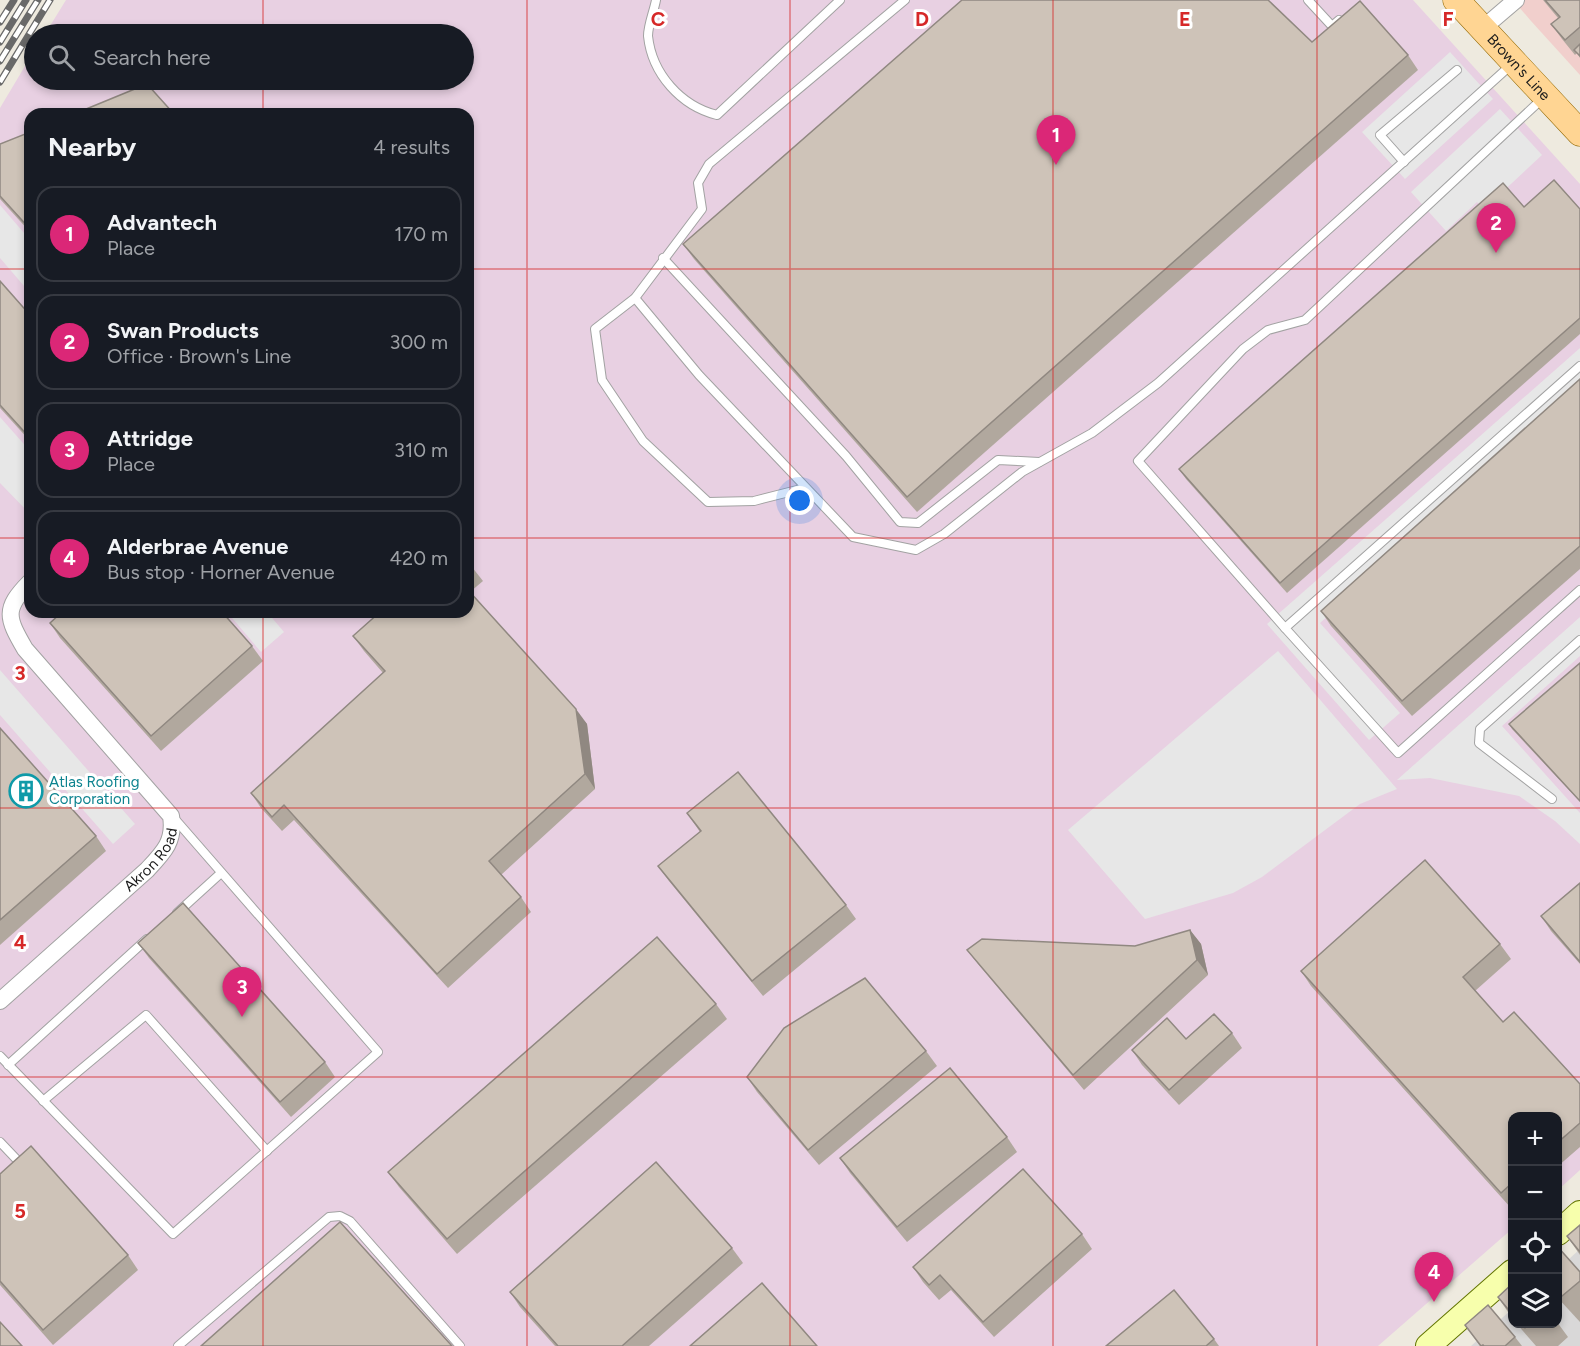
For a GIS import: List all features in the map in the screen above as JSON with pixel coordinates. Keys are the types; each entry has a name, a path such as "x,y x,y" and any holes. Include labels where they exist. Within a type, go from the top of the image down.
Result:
{"main road":[{"name":"Brown's Line","path":"1456,0 1580,133"},
{"path":"1562,1229 1580,1213"},
{"path":"1433,1344 1510,1274"}],"street":[{"path":"1482,29 1516,0"},
{"name":"Akron Road","path":"0,1001 147,870 169,846 173,831 171,816 25,649 9,616 14,598 24,588"}],"lane":[{"path":"656,0 648,35 655,63 673,90 698,110 717,115 840,0"},
{"path":"805,488 754,501 708,502 643,441 602,380 595,329 635,298 702,209 698,183 709,164 905,0"},
{"path":"1308,0 1332,26 1347,13"},
{"path":"635,298 699,375 853,537 916,550 944,534 1022,472 1092,433 1158,383 1514,62"},
{"path":"1404,162 1380,135 1457,70"},
{"path":"1545,96 1305,320 1268,330 1243,349 1138,460 1398,753 1580,590"},
{"path":"663,258 846,456 900,522 918,523 998,460 1040,462"},
{"path":"1285,628 1580,366"},
{"path":"1552,799 1479,743 1480,729 1580,640"},
{"path":"0,1056 173,1234 378,1052 171,816"},
{"path":"168,921 221,873"},
{"path":"8,1065 159,929"},
{"path":"43,1101 146,1015 267,1151"},
{"path":"0,1142 20,1163"},
{"path":"178,1346 329,1217 340,1216 350,1221 460,1346"}],"shaded area":[{"path":"66,0 1413,0 1580,184 1580,1170 1562,1186 1562,1112 1508,1112 1508,1232 1378,1346 0,1346 0,108 24,68 24,90 474,90 474,24 51,24"},
{"path":"1513,0 1580,0 1580,75 1531,21"},
{"path":"1450,52 1493,99 1405,179 1362,132"},
{"path":"1500,109 1542,155 1484,209 1477,202 1446,231 1411,192"},
{"path":"0,205 24,233 24,286 0,258"},
{"path":"1580,348 1580,393 1320,623 1400,713 1369,740 1267,624"},
{"path":"0,417 24,444 24,508 0,483"},
{"path":"1580,617 1580,656 1502,726 1580,813 1580,844 1555,821 1519,796 1430,778 1397,780"},
{"path":"232,618 272,618 284,632 261,652"},
{"path":"1278,651 1397,789 1360,804 1262,877 1233,893 1145,919 1068,830"},
{"path":"0,670 135,824 113,844 0,715"},
{"path":"1580,1249 1580,1346 1471,1346 1508,1313 1508,1328 1562,1328 1562,1265"}],"building":[{"path":"962,0 1268,0 1312,42 1360,1 1408,55 907,497 683,244"},
{"path":"1545,0 1580,0 1580,27 1565,40 1551,24 1560,17"},
{"path":"1580,44 1580,56 1574,50"},
{"path":"132,90 152,90 169,108 89,108"},
{"path":"24,134 24,222 0,196 0,144"},
{"path":"1554,180 1580,209 1580,318 1280,583 1179,469 1503,183 1524,207"},
{"path":"0,281 24,308 24,431 0,405"},
{"path":"1580,379 1580,546 1402,701 1321,611"},
{"path":"474,597 576,709 585,774 489,861 521,897 437,974 284,805 272,817 251,793 385,671 353,636 373,618 474,618"},
{"path":"55,618 227,618 252,646 151,736 50,623"},
{"path":"1580,663 1580,801 1509,724"},
{"name":"Atlas Roofing Corporation","path":"0,728 96,836 0,920"},
{"path":"738,772 846,905 752,981 658,866 701,831 687,813"},
{"path":"1425,860 1500,944 1463,977 1503,1022 1514,1012 1580,1084 1580,1123 1562,1139 1562,1112 1508,1112 1508,1187 1501,1193 1301,971"},
{"path":"1580,883 1580,962 1541,916"},
{"path":"183,903 325,1062 280,1102 138,943"},
{"path":"1190,930 1197,960 1073,1075 967,950 982,939 1135,946"},
{"path":"657,937 716,1004 447,1239 388,1172"},
{"path":"865,978 926,1051 808,1150 747,1077 784,1028"},
{"path":"1214,1014 1232,1033 1169,1090 1132,1050 1167,1018 1186,1039"},
{"path":"950,1068 1007,1137 897,1227 840,1158"},
{"path":"31,1146 128,1255 43,1330 0,1281 0,1174"},
{"path":"656,1162 732,1248 622,1346 558,1346 510,1292"},
{"path":"1023,1169 1082,1234 983,1322 940,1275 929,1285 913,1267"},
{"path":"340,1222 452,1346 201,1346"},
{"path":"1580,1225 1580,1252 1567,1236"},
{"path":"1562,1252 1580,1272 1580,1281 1562,1296"},
{"path":"762,1283 817,1346 690,1346"},
{"path":"1508,1288 1508,1309 1498,1297"},
{"path":"1174,1290 1214,1339 1206,1346 1106,1346"},
{"path":"1488,1305 1515,1337 1505,1346 1481,1346 1465,1325"},
{"path":"0,1322 22,1346 0,1346"}],"railway":[{"path":"0,22 14,0"},
{"path":"0,42 26,0"},
{"path":"0,61 38,0"},
{"path":"35,24 50,0"},
{"path":"0,82 24,43"}],"place":[{"name":"Advantech","path":"1056,165"},
{"name":"Swan Products","path":"1496,253"},
{"name":"Atlas Roofing Corporation","path":"26,791"},
{"name":"Attridge","path":"242,1017"},
{"name":"Alderbrae Avenue","path":"1434,1302"}]}
